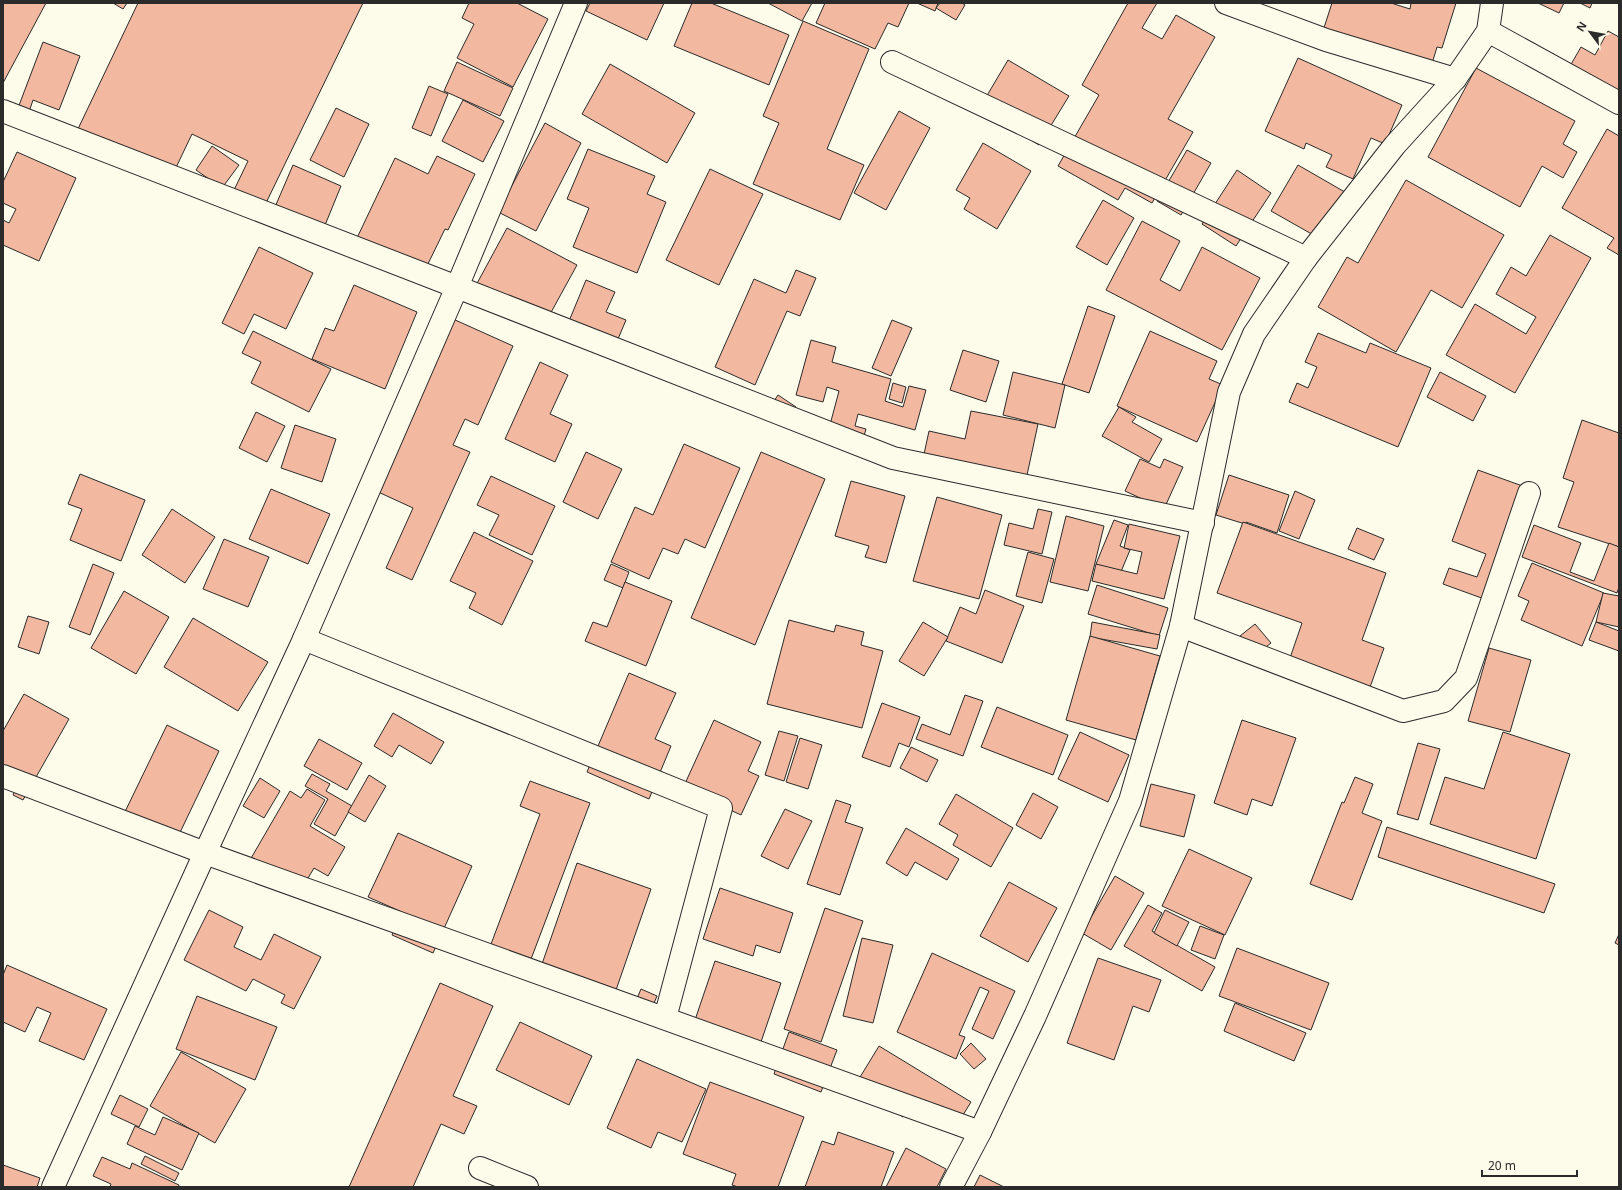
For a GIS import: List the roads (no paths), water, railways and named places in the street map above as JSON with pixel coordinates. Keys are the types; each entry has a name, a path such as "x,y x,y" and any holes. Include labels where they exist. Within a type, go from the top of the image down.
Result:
{"street":[{"path":"53,1187 304,639 457,287 576,3"},
{"path":"1226,3 1326,40 1455,79"},
{"path":"951,1187 980,1132 1035,1016 1130,801 1181,626 1229,392 1254,334 1306,258 1395,145 1455,79 1488,31 1492,3"},
{"path":"1488,31 1619,102"},
{"path":"892,62 1306,258"},
{"path":"3,111 893,458 1203,523"},
{"path":"1181,626 1403,711 1444,701 1466,678 1529,492"},
{"path":"304,639 721,808 665,1018"},
{"path":"3,776 205,853 980,1132"},
{"path":"480,1168 527,1187"}]}
